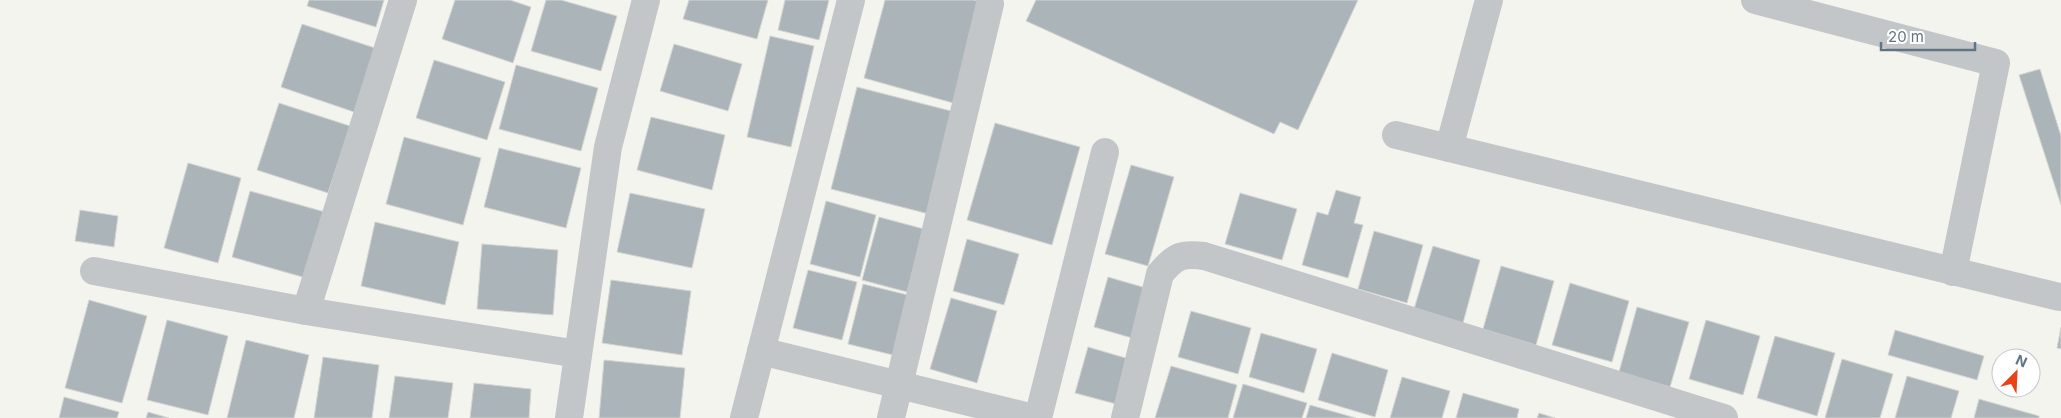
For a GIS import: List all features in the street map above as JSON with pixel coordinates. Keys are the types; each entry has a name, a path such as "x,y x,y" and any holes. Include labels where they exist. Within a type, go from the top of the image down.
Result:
{"street":[{"path":"306,311 403,0"},
{"path":"569,418 608,147 646,0"},
{"path":"744,418 851,0"},
{"path":"1449,148 1489,0"},
{"path":"1755,0 1996,63 1953,272"},
{"path":"891,418 990,4"},
{"path":"1396,135 2059,297"},
{"path":"1038,418 1106,152"},
{"path":"1125,418 1160,274 1170,262 1187,254 1204,256 1724,418"},
{"path":"94,271 306,311 578,354"},
{"path":"761,351 1034,418"}],"building":[{"path":"309,0 384,0 376,27 307,6"},
{"path":"455,0 510,0 531,7 513,63 442,39"},
{"path":"546,0 561,0 617,16 601,71 531,51"},
{"path":"689,0 768,0 757,39 683,19"},
{"path":"785,0 829,0 819,40 778,30"},
{"path":"885,0 974,0 982,2 953,103 864,78"},
{"path":"1036,0 1358,0 1298,130 1280,122 1274,134 1026,21"},
{"path":"302,24 375,48 354,112 281,87"},
{"path":"770,36 814,46 791,147 747,137"},
{"path":"674,44 742,64 728,111 660,91"},
{"path":"434,60 505,82 487,140 416,118"},
{"path":"516,65 598,88 581,151 499,129"},
{"path":"2040,69 2061,136 2061,205 2019,75"},
{"path":"857,87 955,112 929,214 831,189"},
{"path":"279,103 350,126 328,193 257,170"},
{"path":"651,117 725,135 712,190 637,170"},
{"path":"995,123 1080,147 1052,245 967,220"},
{"path":"404,137 481,158 463,225 386,204"},
{"path":"499,148 581,168 566,228 484,207"},
{"path":"188,163 241,178 218,263 164,248"},
{"path":"1131,165 1174,177 1148,266 1105,254"},
{"path":"1336,190 1361,197 1354,223 1363,225 1348,278 1302,265 1317,212 1328,215"},
{"path":"250,191 325,212 306,278 232,257"},
{"path":"630,193 705,209 692,268 617,252"},
{"path":"1240,193 1297,209 1282,260 1225,244"},
{"path":"826,201 876,215 860,277 810,264"},
{"path":"80,210 118,216 114,247 75,241"},
{"path":"879,217 924,229 907,292 862,280"},
{"path":"375,222 459,242 445,305 361,286"},
{"path":"1374,231 1423,245 1407,303 1358,289"},
{"path":"967,239 1019,254 1004,305 953,291"},
{"path":"482,244 558,250 553,315 477,309"},
{"path":"1433,246 1480,260 1463,323 1414,309"},
{"path":"1501,266 1554,281 1536,345 1483,329"},
{"path":"808,270 857,282 842,340 793,328"},
{"path":"1108,277 1146,288 1132,338 1094,327"},
{"path":"611,280 691,291 682,355 602,343"},
{"path":"1570,283 1629,301 1612,362 1552,345"},
{"path":"863,284 908,295 893,355 848,344"},
{"path":"951,298 997,311 977,383 930,369"},
{"path":"89,300 147,316 122,403 65,388"},
{"path":"1637,307 1689,322 1670,387 1619,372"},
{"path":"1191,311 1251,328 1238,374 1178,357"},
{"path":"167,320 228,336 208,415 147,400"},
{"path":"1706,320 1760,336 1743,395 1689,379"},
{"path":"2061,327 2061,349 2057,348"},
{"path":"1895,330 1984,356 1977,380 1888,355"},
{"path":"1261,333 1317,349 1304,393 1249,377"},
{"path":"1775,336 1835,353 1817,416 1757,398"},
{"path":"246,340 309,355 294,418 227,418"},
{"path":"1088,347 1129,359 1116,404 1075,393"},
{"path":"1332,353 1388,370 1375,417 1318,400"},
{"path":"323,357 379,365 372,418 314,418"},
{"path":"1842,359 1893,374 1880,418 1825,418"},
{"path":"604,360 685,368 680,418 599,418"},
{"path":"1171,366 1237,385 1228,418 1155,418"},
{"path":"395,376 453,383 448,418 389,418"},
{"path":"1907,376 1959,391 1951,418 1895,418"},
{"path":"1402,377 1450,391 1442,418 1390,418"},
{"path":"474,383 531,389 529,418 470,418"},
{"path":"1243,384 1307,403 1302,418 1233,418"},
{"path":"1463,393 1519,409 1517,418 1456,418"},
{"path":"64,397 119,412 117,418 59,418"},
{"path":"1979,399 2039,416 2039,418 1974,418"},
{"path":"1310,405 1356,418 1306,418"},
{"path":"148,412 169,418 146,418"},
{"path":"1539,413 1555,418 1537,418"}]}
